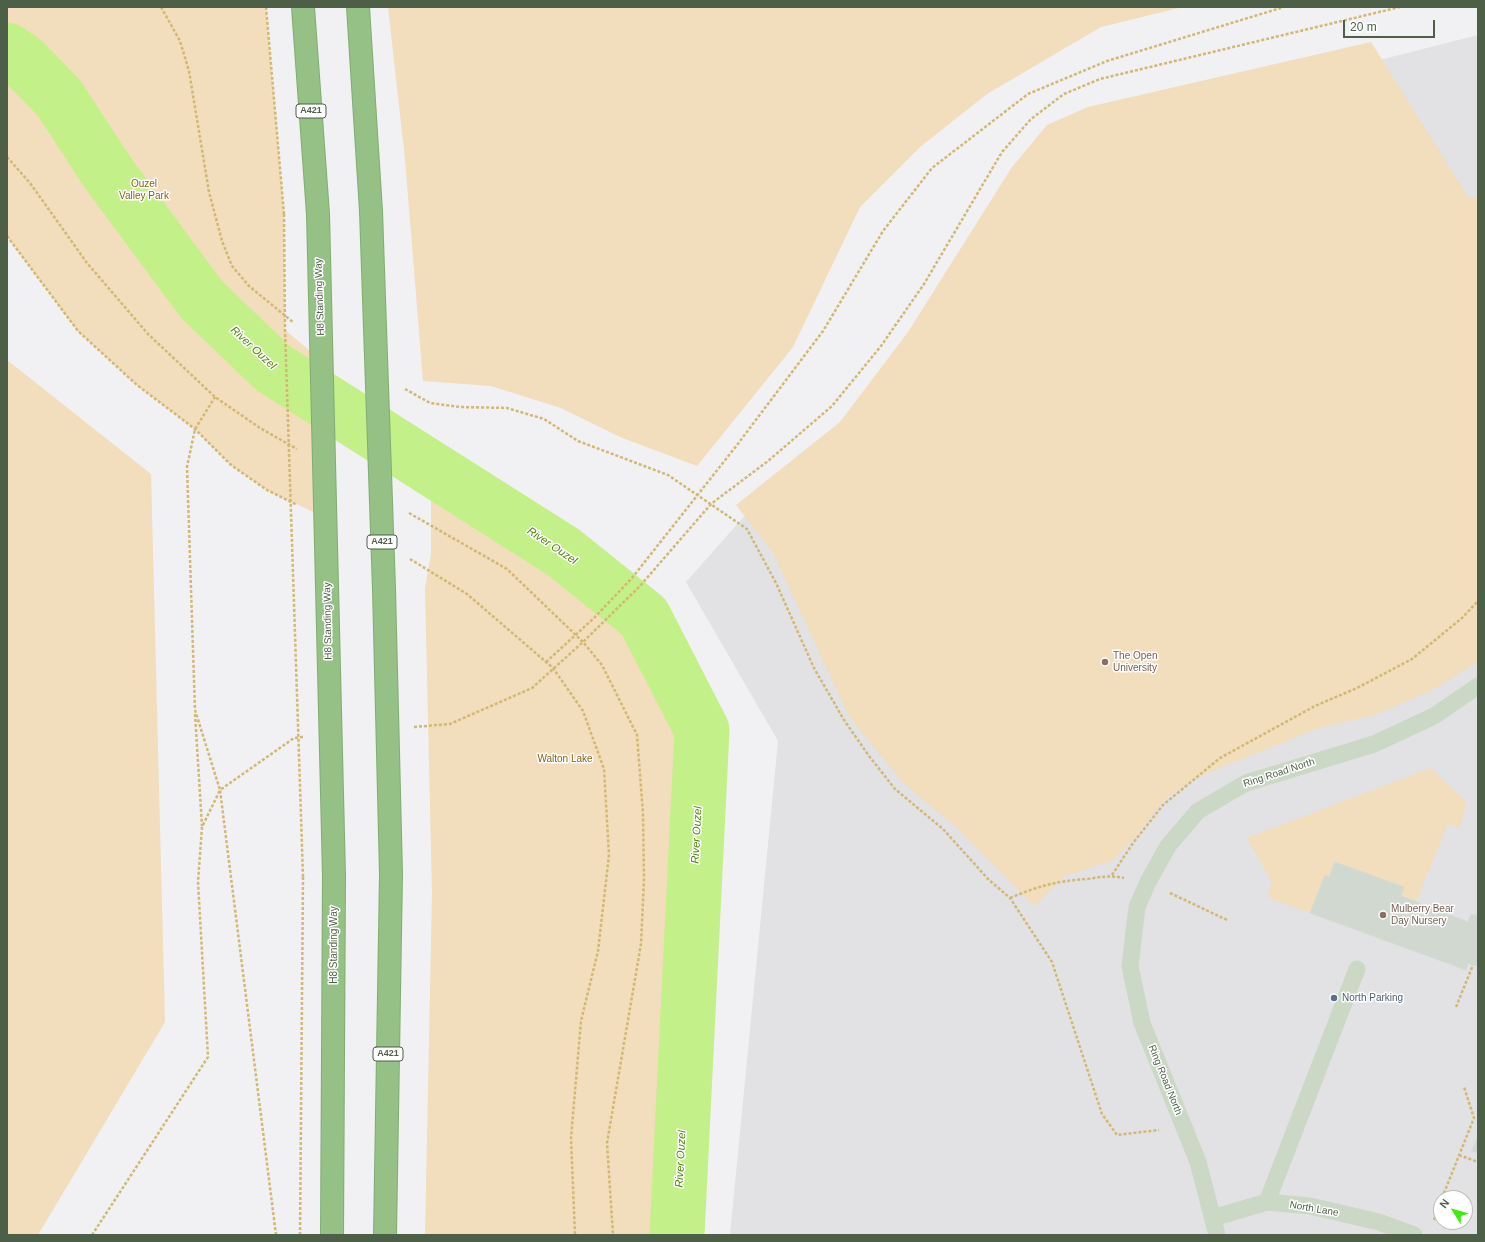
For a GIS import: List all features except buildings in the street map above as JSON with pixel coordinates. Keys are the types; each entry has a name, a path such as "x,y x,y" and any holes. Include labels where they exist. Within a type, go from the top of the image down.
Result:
{"highway":[{"name":"H8 Standing Way","path":"303,7 318,214 334,876 332,1235"},
{"name":"A421","path":"358,7 371,211 384,589 391,874 385,1235"}],"lane":[{"name":"Ring Road North","path":"1217,1235 1198,1162 1142,1023 1130,966 1138,907 1148,882 1168,846 1198,811 1246,783 1374,744 1434,716 1478,686"},
{"path":"1267,1202 1357,969"},
{"name":"North Lane","path":"1213,1218 1267,1202 1310,1206 1380,1222 1414,1235"}],"path":[{"path":"161,7 180,41 189,71 209,192 222,241 232,266 249,286 298,326"},
{"path":"266,7 284,214 284,330 303,877 300,1235"},
{"path":"546,662 594,618 632,578 698,494 823,331 884,231 932,168 1028,94 1107,61 1284,7"},
{"path":"583,642 640,586 711,504 768,461 832,406 881,346 924,284 1002,152 1031,119 1064,94 1100,78 1400,7"},
{"path":"7,157 30,184 87,263 148,334 215,397 260,428 301,451"},
{"path":"403,388 430,403 460,407 507,408 544,419 578,441 668,475 698,494 747,529 776,583 814,668 844,720 869,756 895,789 943,829 989,880 1010,898 1052,962 1102,1114 1117,1135 1184,1128"},
{"path":"92,1235 208,1057 198,882 202,827 195,710 187,467 195,429 215,397"},
{"path":"404,510 507,569 583,642 602,665 637,735 643,814 644,879 641,944 607,1142 613,1235"},
{"path":"1010,898 1037,886 1064,880 1112,875 1133,843 1164,805 1220,758 1315,706 1357,688 1412,659 1462,618 1478,601"},
{"path":"195,710 220,790 202,827"},
{"path":"1148,882 1227,920"},
{"path":"1456,1007 1473,965"},
{"path":"1445,1190 1474,1118 1464,1088"},
{"path":"1459,1156 1478,1162"}],"shaded area":[{"name":"The Open University","path":"1478,35 1478,1235 730,1235 778,741 686,582 763,495 869,398 1044,145"}],"green space":[{"name":"Ouzel Valley Park","path":"7,7 266,7 284,214 285,330 322,361 326,518 267,490 231,465 195,429 137,385 78,331 7,236"},
{"path":"388,7 1183,7 1101,27 987,94 920,147 860,207 793,347 697,466 620,437 561,408 491,386 423,381 405,159"},
{"path":"1371,42 1468,197 1478,197 1478,662 1432,690 1377,714 1319,728 1198,777 1166,798 1131,842 1112,861 1065,876 1034,906 956,827 904,784 849,716 772,551 736,505 840,422 908,332 1012,167 1047,125 1088,107"},
{"path":"7,360 151,474 165,1022 38,1235 7,1235"},
{"name":"Walton Lake","path":"431,485 563,552 644,617 702,730 677,1235 425,1235 432,894 425,588 431,554"},
{"path":"1431,768 1467,803 1459,828 1448,824 1416,902 1401,897 1404,887 1335,863 1329,876 1325,875 1310,913 1267,897 1272,883 1247,838"}],"waterway":[{"name":"River Ouzel","path":"7,50 23,61 59,98 108,173 202,300 273,368 563,552 644,617 702,730 677,1235"}],"place":[{"name":"The Open University","path":"1105,662"},
{"name":"Mulberry Bear Day Nursery","path":"1383,915"},
{"name":"North Parking","path":"1334,998"}]}
